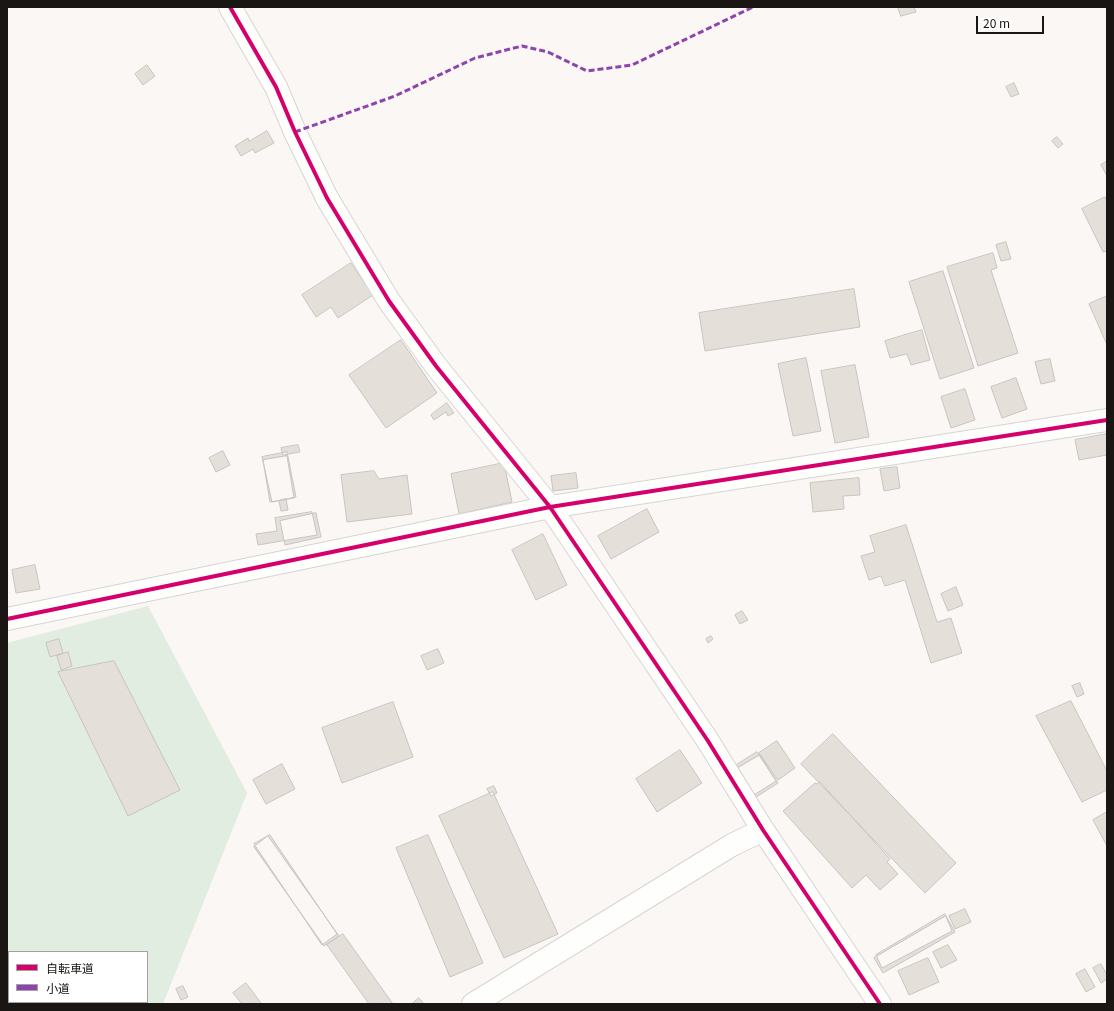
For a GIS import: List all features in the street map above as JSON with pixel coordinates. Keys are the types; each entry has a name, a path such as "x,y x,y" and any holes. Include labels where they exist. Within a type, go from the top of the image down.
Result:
{"street":[{"path":"230,7 276,87 295,132 327,198 389,300 436,366 550,507 704,735 763,830 880,1004"},
{"path":"7,619 550,507 1107,420"},
{"path":"473,1004 726,849 763,830"}],"green space":[{"path":"148,606 247,793 163,1004 7,1004 7,643"}],"building":[{"path":"898,7 914,7 916,12 901,16"},
{"path":"147,65 155,76 143,85 135,74"},
{"path":"1014,83 1019,94 1011,97 1006,87"},
{"path":"267,131 274,143 255,153 253,149 241,156 235,146 248,138 249,141"},
{"path":"1057,137 1063,144 1058,148 1052,141"},
{"path":"1107,161 1107,176 1101,165"},
{"path":"1105,197 1107,202 1107,251 1103,252 1082,209"},
{"path":"1006,242 1011,259 1001,261 996,245"},
{"path":"993,253 997,268 991,270 1018,353 978,366 947,267"},
{"path":"351,263 373,295 338,318 331,307 316,317 302,295"},
{"path":"943,271 974,368 940,379 909,282"},
{"path":"854,289 860,327 705,351 699,313"},
{"path":"1107,296 1107,345 1089,304"},
{"path":"922,330 930,360 911,365 907,354 890,358 885,341"},
{"path":"401,340 437,393 386,428 349,375"},
{"path":"806,358 821,431 793,436 778,364"},
{"path":"1050,359 1055,381 1041,384 1035,362"},
{"path":"855,365 869,437 835,443 821,371"},
{"path":"1016,378 1027,409 1002,418 991,387"},
{"path":"965,389 975,420 951,428 941,397"},
{"path":"447,403 454,413 448,416 446,412 434,420 431,415"},
{"path":"1107,434 1107,455 1079,460 1075,440"},
{"path":"298,445 300,452 283,455 281,448"},
{"path":"223,451 230,465 216,472 209,458"},
{"path":"287,452 296,497 272,502 262,457"},
{"path":"287,456 294,498 270,502 263,460"},
{"path":"504,463 512,502 459,514 451,474"},
{"path":"897,467 900,488 884,491 880,469"},
{"path":"374,471 379,479 407,475 412,514 347,522 341,475"},
{"path":"576,473 578,488 553,491 551,476"},
{"path":"859,478 860,495 843,496 844,509 813,512 810,483"},
{"path":"286,499 288,510 281,511 279,501"},
{"path":"647,509 659,532 611,559 598,536"},
{"path":"312,512 317,535 258,545 256,534 277,531 275,518"},
{"path":"316,513 321,537 285,545 280,521"},
{"path":"906,525 937,622 951,618 962,653 931,663 905,580 885,586 881,576 869,580 861,556 875,552 870,536"},
{"path":"543,534 567,585 536,600 512,550"},
{"path":"35,565 40,589 16,593 12,570"},
{"path":"956,587 963,605 948,611 941,594"},
{"path":"742,611 748,620 740,624 735,615"},
{"path":"711,636 713,639 708,643 706,639"},
{"path":"59,639 63,653 50,657 46,643"},
{"path":"438,649 444,663 427,670 421,656"},
{"path":"68,652 72,666 61,670 57,656"},
{"path":"114,661 180,790 128,816 58,672"},
{"path":"1080,683 1084,694 1077,697 1072,686"},
{"path":"1071,701 1107,771 1107,790 1082,802 1036,716"},
{"path":"393,702 413,757 342,783 322,728"},
{"path":"833,734 956,863 925,893 801,764"},
{"path":"777,741 795,768 778,780 759,753"},
{"path":"680,750 702,783 657,812 636,779"},
{"path":"757,752 776,781 754,795 735,766"},
{"path":"760,755 778,783 756,797 738,768"},
{"path":"282,764 295,789 266,804 253,780"},
{"path":"820,782 890,859 887,862 898,874 880,890 866,875 852,888 783,811 815,783 817,784"},
{"path":"494,786 497,793 491,796 487,789"},
{"path":"493,792 558,934 504,958 439,816"},
{"path":"1107,812 1107,846 1093,820"},
{"path":"270,835 337,934 322,945 254,844"},
{"path":"428,835 483,963 450,977 396,848"},
{"path":"268,836 339,936 324,946 254,847"},
{"path":"965,909 971,922 955,929 949,916"},
{"path":"945,914 952,931 882,968 876,955"},
{"path":"946,916 955,932 883,973 874,958"},
{"path":"343,934 393,1004 369,1004 327,945"},
{"path":"948,945 957,960 941,968 933,952"},
{"path":"928,958 939,982 909,995 898,971"},
{"path":"1101,964 1107,975 1107,979 1101,983 1093,968"},
{"path":"1085,969 1095,987 1086,992 1076,974"},
{"path":"246,983 261,1003 260,1004 242,1004 233,993"},
{"path":"183,986 188,997 181,1000 176,989"},
{"path":"419,998 424,1004 412,1004"}],"marked path":[{"path":"295,132 395,96 475,58 522,46 548,52 587,71 632,65 753,7"}],"cycle path":[{"path":"230,7 276,87 295,132 327,198 389,301 436,366 550,507 708,741 763,830 880,1004"},
{"path":"7,619 550,507 1107,420"}]}
